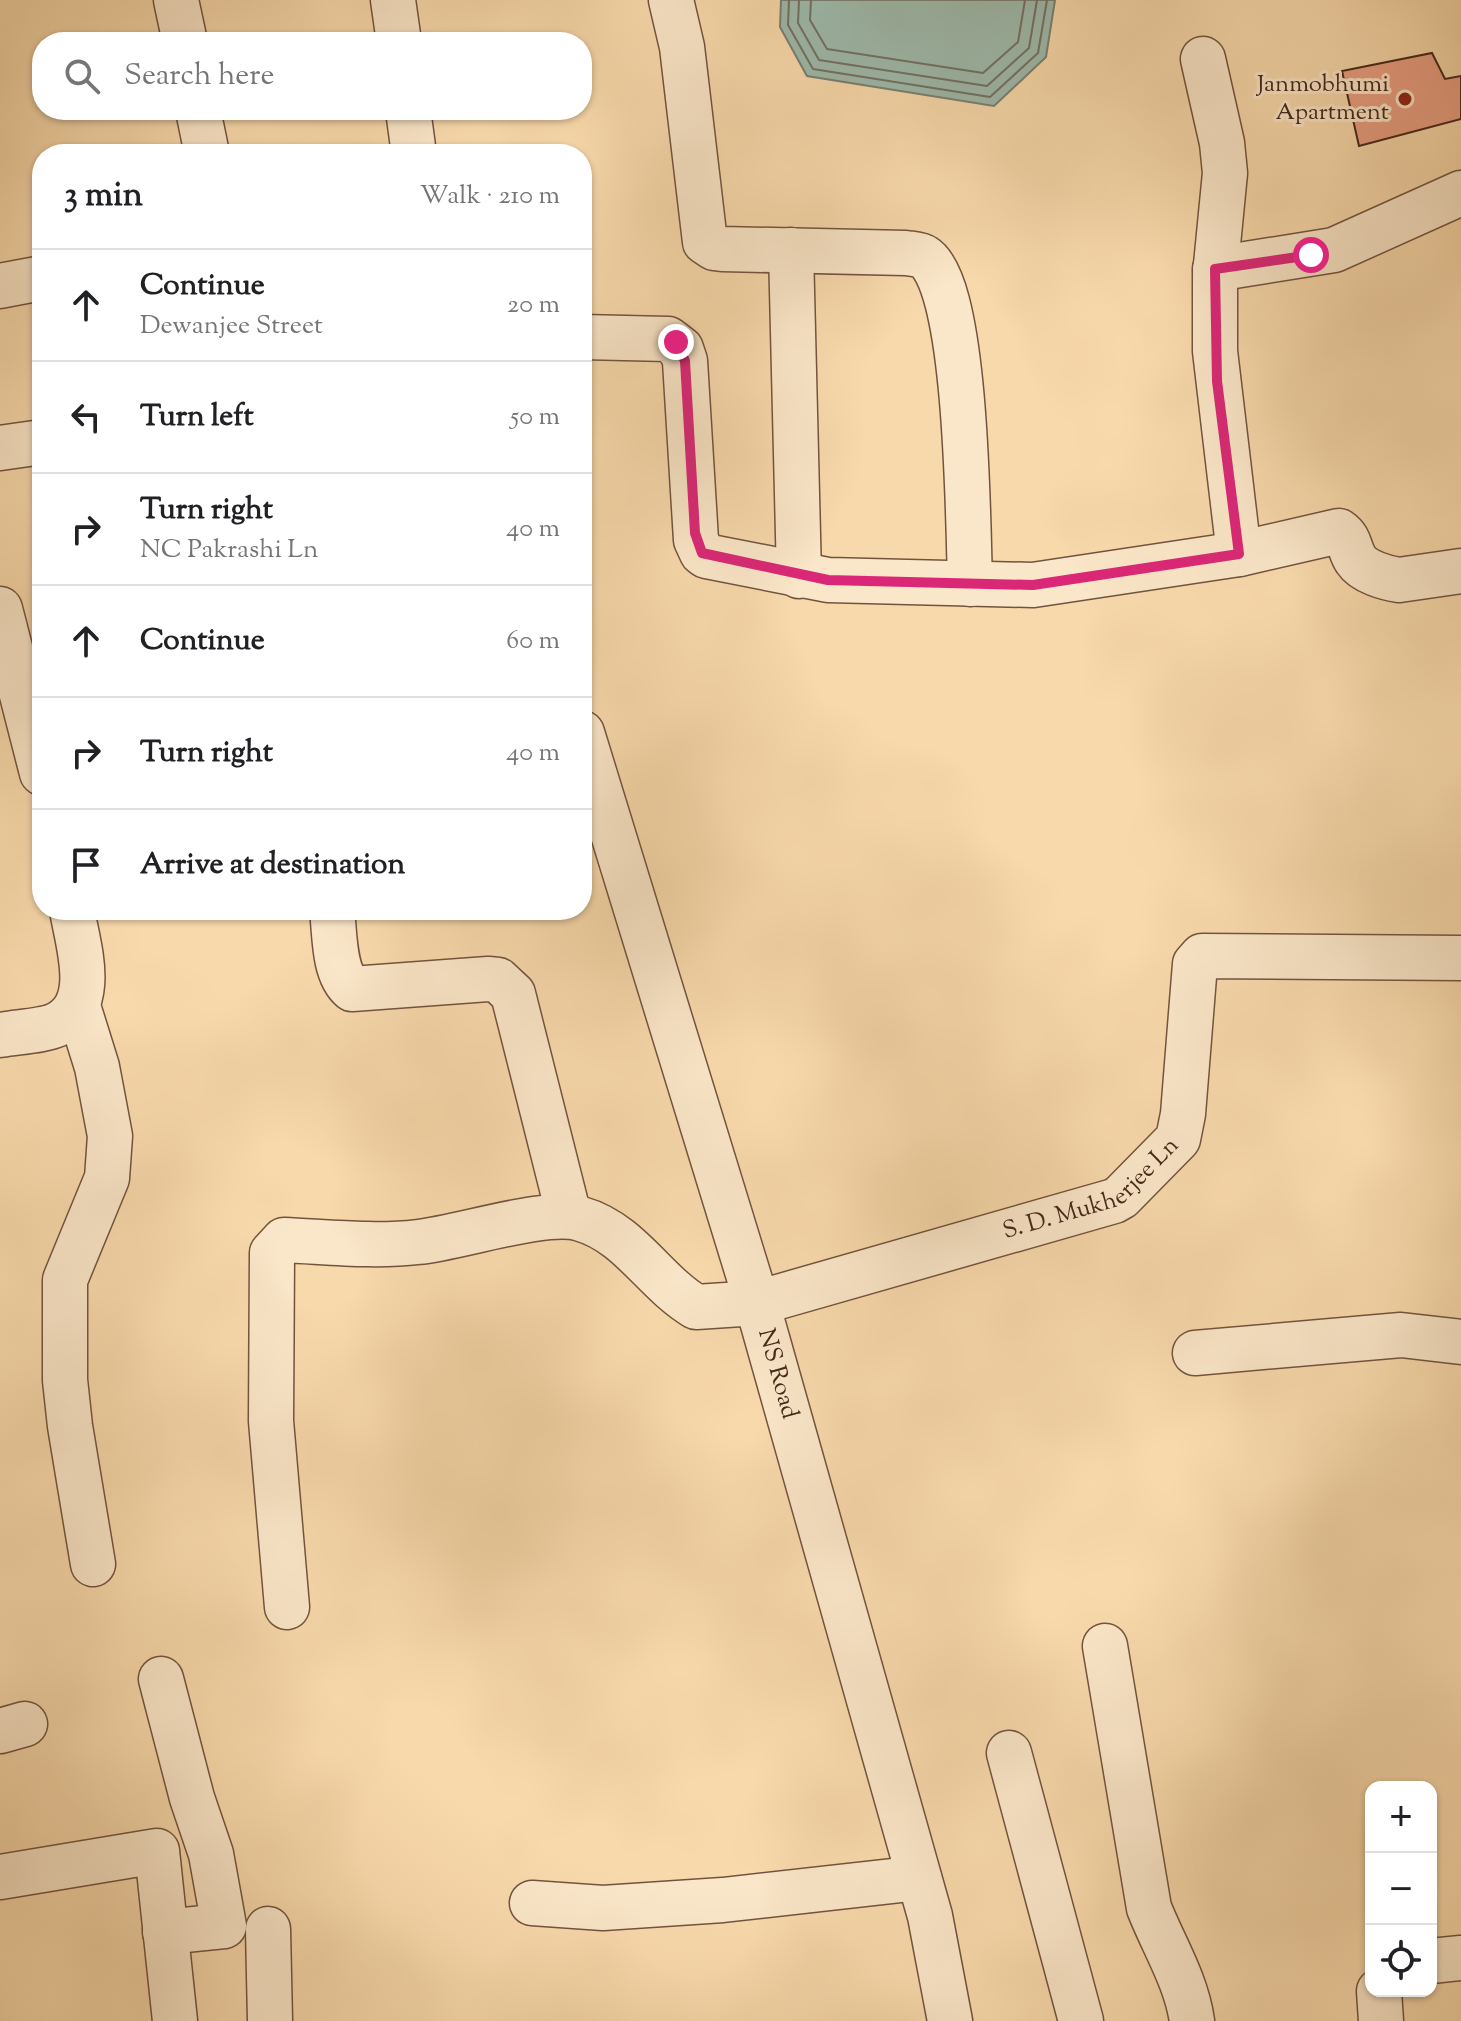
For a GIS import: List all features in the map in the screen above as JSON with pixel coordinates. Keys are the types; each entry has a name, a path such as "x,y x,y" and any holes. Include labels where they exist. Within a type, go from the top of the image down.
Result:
{"street":[{"path":"176,0 183,32"},
{"path":"393,0 398,32"},
{"path":"671,0 682,47 705,242 714,248 906,253 924,256 938,274 947,298 962,394 970,584"},
{"path":"1203,59 1222,143 1225,173 1215,269 1217,381 1239,554"},
{"path":"200,120 205,144"},
{"path":"409,120 413,144"},
{"path":"1215,269 1334,250 1461,193"},
{"path":"791,250 799,576"},
{"path":"0,286 32,280"},
{"path":"592,337 668,339 676,342 685,361 698,547 706,556 828,580 1033,585 1239,554 1339,531 1347,537 1355,560 1360,565 1390,579 1461,571"},
{"path":"0,448 32,443"},
{"path":"0,609 29,747"},
{"name":"NS Road","path":"592,766 757,1303 930,1916 950,2021"},
{"path":"74,920 84,978 78,1006 97,1067 110,1136 107,1178 65,1280 65,1380 93,1564"},
{"path":"333,920 340,970 344,981 352,989 488,979 498,980 513,994 569,1216"},
{"name":"S. D. Mukherjee Ln","path":"757,1303 1121,1197 1178,1139 1183,1114 1195,964 1202,956 1461,958"},
{"path":"0,1035 56,1025 78,1006"},
{"path":"287,1607 271,1421 272,1253 284,1240 385,1244 416,1242 548,1217 569,1216 599,1227 626,1244 692,1305 704,1308 757,1303"},
{"path":"1195,1353 1401,1335 1461,1342"},
{"path":"1105,1646 1149,1908 1163,1943 1177,1966 1192,2021"},
{"path":"161,1679 192,1798 211,1854 224,1926 165,1932"},
{"path":"1009,1753 1081,2021"},
{"path":"0,1877 157,1851 175,2021"},
{"path":"532,1903 603,1908 723,1900 919,1878"},
{"path":"268,1929 270,2021"},
{"path":"1437,1960 1461,1958"},
{"path":"1379,1997 1381,2021"}],"water":[{"path":"781,0 1055,0 1046,57 994,106 807,76 780,27"}],"building":[{"name":"Janmobhumi Apartment","path":"1432,53 1445,79 1461,76 1461,119 1359,146 1342,71"}],"place":[{"name":"Janmobhumi Apartment","path":"1405,99"}],"route":[{"path":"676,342 685,361 695,533 698,547 706,556 828,580 1033,585 1239,554 1217,381 1215,269 1311,255"}]}
